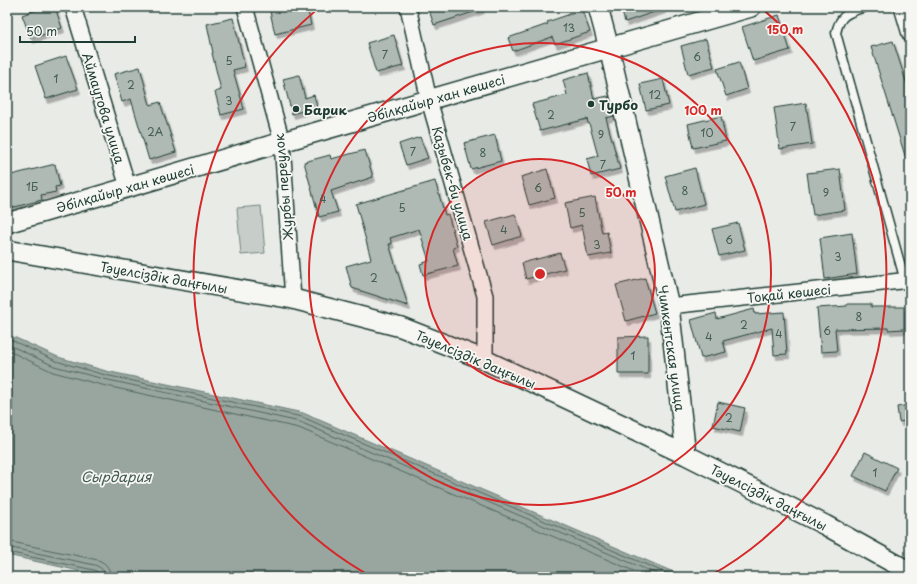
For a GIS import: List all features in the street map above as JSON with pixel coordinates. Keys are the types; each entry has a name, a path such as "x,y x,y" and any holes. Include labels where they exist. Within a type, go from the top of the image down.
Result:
{"street":[{"name":"Аймаутова улица","path":"73,7 128,187"},
{"name":"Журбы переулок","path":"245,7 282,142 293,299"},
{"name":"Казыбек-би улица","path":"408,7 429,100 485,296 486,360"},
{"name":"Чимкентская улица","path":"598,7 609,48 669,306 686,455"},
{"name":"Әбілқайыр хан көшесі","path":"7,223 750,7"},
{"path":"902,7 910,34"},
{"name":"Тәуелсіздік даңғылы","path":"7,250 293,299 401,327 486,360 686,455 825,525 910,572"},
{"name":"Тоқай көшесі","path":"669,306 908,281"}],"lane":[{"path":"864,7 846,14 838,25 836,33 908,281"}],"shaded area":[{"path":"261,206 265,253 241,255 237,208"}],"water":[{"name":"Сырдария","path":"7,334 58,357 106,371 303,413 685,577 100,577 93,574 7,555"}],"building":[{"path":"44,7 55,7 62,28 31,39 22,15"},
{"path":"269,7 307,7 311,25 275,34"},
{"path":"428,7 481,7 482,9 434,25"},
{"path":"627,7 663,7 663,9 625,22 621,9"},
{"path":"582,10 590,32 555,44 552,37 513,51 508,38"},
{"path":"779,15 790,50 753,61 742,27"},
{"path":"233,18 245,67 233,70 244,109 221,115 215,92 221,90 207,24"},
{"path":"394,35 403,66 376,73 367,43"},
{"path":"706,39 714,67 688,74 681,46"},
{"path":"893,41 910,94 910,161 907,162 871,47"},
{"path":"66,56 78,89 46,99 35,66"},
{"path":"739,62 747,89 726,96 717,69"},
{"path":"140,67 150,105 160,102 176,152 149,160 131,99 122,102 114,74"},
{"path":"588,73 594,99 608,96 614,116 606,118 620,169 591,176 587,159 598,156 587,119 540,131 532,104 567,95 563,80"},
{"path":"299,75 305,98 314,95 317,107 292,114 283,79"},
{"path":"663,79 669,105 646,110 640,84"},
{"path":"806,103 812,144 780,149 774,108"},
{"path":"721,116 726,141 693,148 688,124"},
{"path":"495,135 501,161 471,169 464,143"},
{"path":"420,137 428,158 406,165 399,144"},
{"path":"365,150 373,177 331,191 338,212 319,217 304,162 330,155 331,159"},
{"path":"55,164 60,186 55,187 56,192 41,195 42,200 7,209 7,176"},
{"path":"695,168 704,204 675,212 665,176"},
{"path":"547,169 555,198 529,205 521,177"},
{"path":"840,169 845,210 813,215 807,173"},
{"path":"435,181 445,215 448,214 457,246 453,248 458,266 423,275 420,264 429,261 419,229 390,238 392,244 389,244 408,306 352,288 346,266 371,259 356,204"},
{"path":"595,197 602,233 607,232 611,253 588,257 582,225 570,228 565,203"},
{"path":"515,214 522,236 493,245 486,222"},
{"path":"738,223 745,250 719,256 712,229"},
{"path":"852,233 857,274 825,279 820,238"},
{"path":"560,253 565,269 526,279 522,263"},
{"path":"645,278 655,313 626,321 616,285"},
{"path":"847,304 871,304 871,307 904,307 904,329 835,329 837,351 821,352 817,308 847,306"},
{"path":"754,309 755,314 784,312 787,354 774,355 772,328 723,341 726,352 701,358 691,320 716,313 717,319"},
{"path":"648,336 648,374 618,374 618,337"},
{"path":"718,402 745,408 740,432 713,426"},
{"path":"910,405 910,420 899,422 897,407"},
{"path":"865,452 897,468 885,491 853,476"}],"place":[{"name":"Турбо","path":"591,104"},
{"name":"Барик","path":"296,109"}]}
